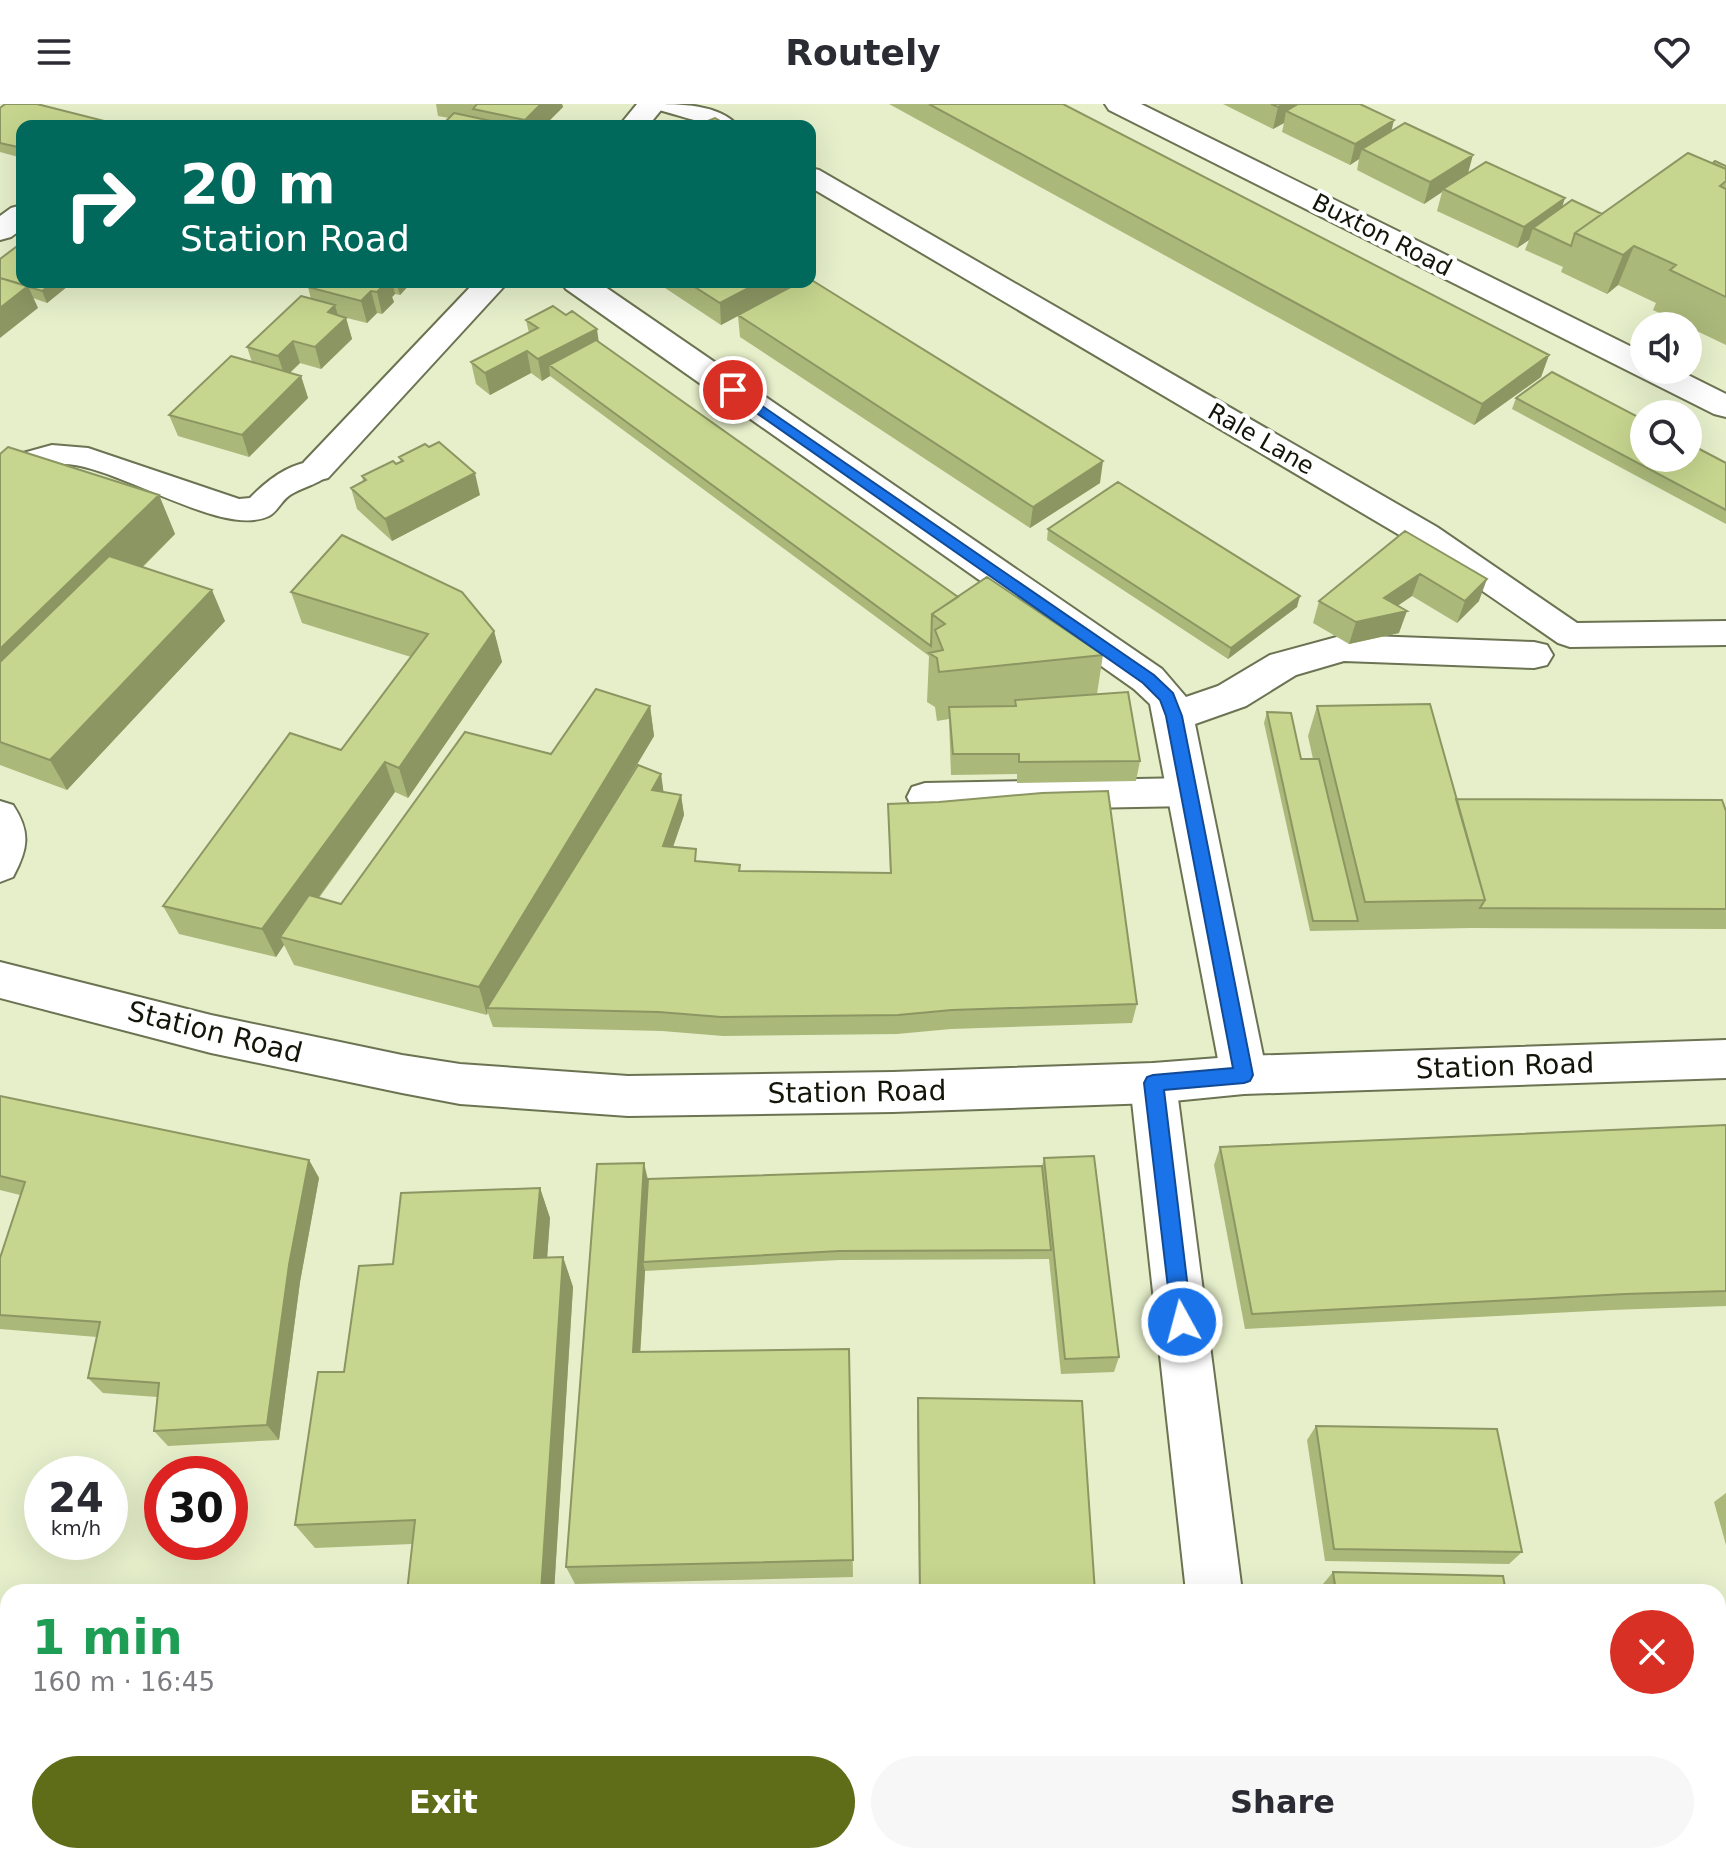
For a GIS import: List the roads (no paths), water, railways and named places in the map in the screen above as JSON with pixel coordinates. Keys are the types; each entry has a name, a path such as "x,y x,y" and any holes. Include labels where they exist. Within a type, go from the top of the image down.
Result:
{"street":[{"path":"638,120 652,104"},
{"name":"Buxton Road","path":"1119,104 1630,359"},
{"path":"0,231 16,206"},
{"path":"316,470 486,288"},
{"path":"586,288 1148,679 1167,697 1190,792 1244,1075"},
{"path":"1680,384 1726,407"},
{"path":"1174,716 1232,696 1283,665 1344,648 1534,655"},
{"name":"Station Road","path":"0,980 310,1056 460,1084 628,1096 1153,1083 1244,1075 1726,1059"},
{"path":"1153,1083 1213,1584"}],"lane":[{"path":"664,104 703,113 715,120"},
{"name":"Rale Lane","path":"816,180 1425,535 1570,635 1726,633"},
{"path":"0,488 29,462 50,452 77,455 237,510 259,508 278,488 316,470"},
{"path":"925,797 1190,792"},
{"path":"0,815 8,826 11,845 0,867"}]}
